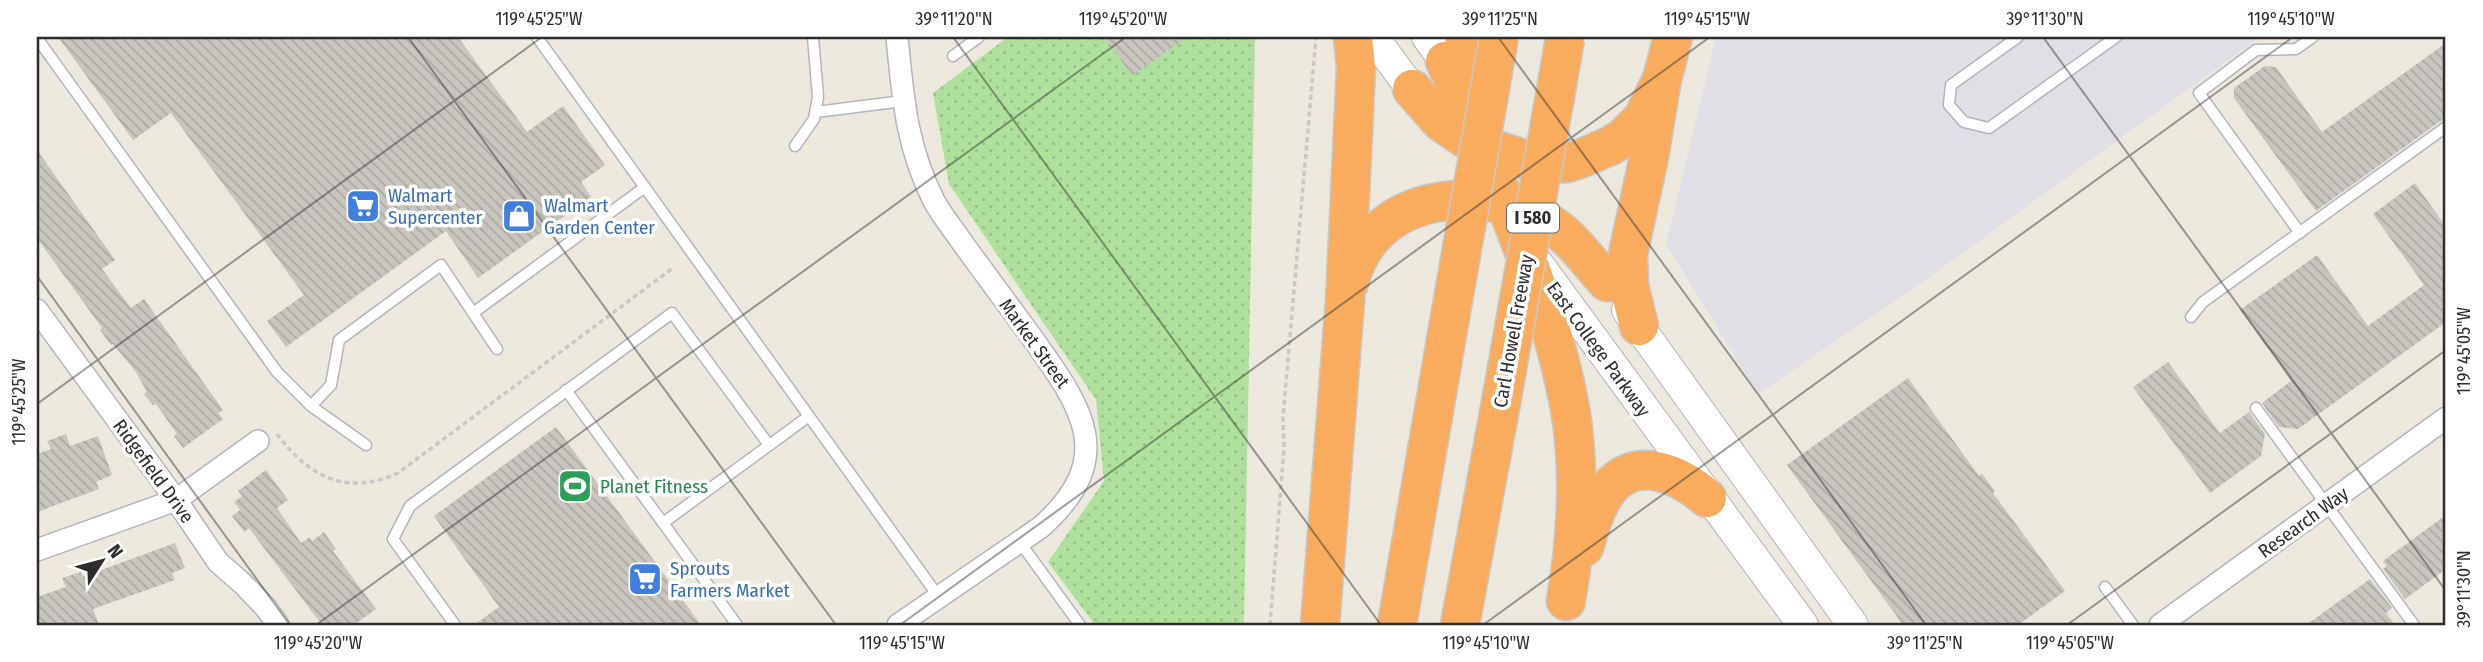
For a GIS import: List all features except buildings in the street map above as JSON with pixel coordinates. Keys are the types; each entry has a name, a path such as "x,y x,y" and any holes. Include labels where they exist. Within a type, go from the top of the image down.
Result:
{"highway":[{"path":"1320,625 1345,301 1356,68 1353,37"},
{"path":"1397,625 1499,37"},
{"path":"1639,326 1629,285 1628,254 1649,157 1662,79 1673,37"},
{"name":"Carl Howell Freeway","path":"1460,625 1565,38"},
{"path":"1446,45 1496,150 1513,214 1553,334 1572,422 1576,504 1563,613"},
{"path":"1412,89 1441,122 1469,141 1539,164 1567,163 1597,153 1623,138 1650,106 1662,79"},
{"path":"1345,301 1353,268 1369,241 1388,223 1409,210 1436,201 1467,199 1513,214 1544,220 1568,240 1607,282"},
{"path":"1513,214 1571,310"},
{"path":"1563,613 1596,512 1607,491 1616,481 1641,470 1663,472 1686,481 1707,498"}],"main road":[{"path":"1373,37 1513,214"},
{"path":"1496,150 1607,282 1853,625"},
{"name":"East College Parkway","path":"1571,310 1803,625"}],"street":[{"name":"Market Street","path":"897,37 903,101 915,159 935,203 1068,387 1084,425 1086,450 1082,471 1072,495 1061,509 1041,527 898,625"},
{"name":"Ridgefield Drive","path":"37,310 218,562 266,608 278,625"},
{"name":"Research Way","path":"2160,625 2446,418"},
{"path":"37,550 176,500 258,441"}],"lane":[{"path":"537,37 938,596"},
{"path":"795,146 816,112 818,97 813,37"},
{"path":"953,56 978,37"},
{"path":"2018,37 1951,85 1949,105 1964,122 1989,128 2116,37"},
{"path":"2300,233 2199,93 2256,50 2296,49 2313,37"},
{"path":"37,38 277,372 311,406 366,445"},
{"path":"816,112 903,101"},
{"path":"2192,317 2203,302 2446,127"},
{"path":"473,313 645,187"},
{"path":"311,406 331,385 340,340 441,265 497,349"},
{"path":"455,625 393,539 410,506 672,313 769,445"},
{"path":"566,390 737,625"},
{"path":"2256,408 2414,625"},
{"path":"663,523 809,415"},
{"path":"1019,541 1080,625"},
{"path":"2105,586 2133,625"}],"path":[{"path":"1270,625 1284,449 1283,416 1316,37"},
{"path":"258,441 274,430 300,463 319,475 363,484 380,482 398,473 673,268"}],"shaded area":[{"path":"1716,37 2260,37 1924,281 1758,394 1666,244"}],"green space":[{"path":"1008,37 1255,37 1244,625 1095,625 1048,562 1104,481 1096,400 949,184 933,93"}],"place":[{"name":"Walmart Supercenter","path":"363,206"},
{"name":"Walmart Garden Center","path":"519,216"},
{"name":"Planet Fitness","path":"575,486"},
{"name":"Sprouts Farmers Market","path":"645,579"}]}
